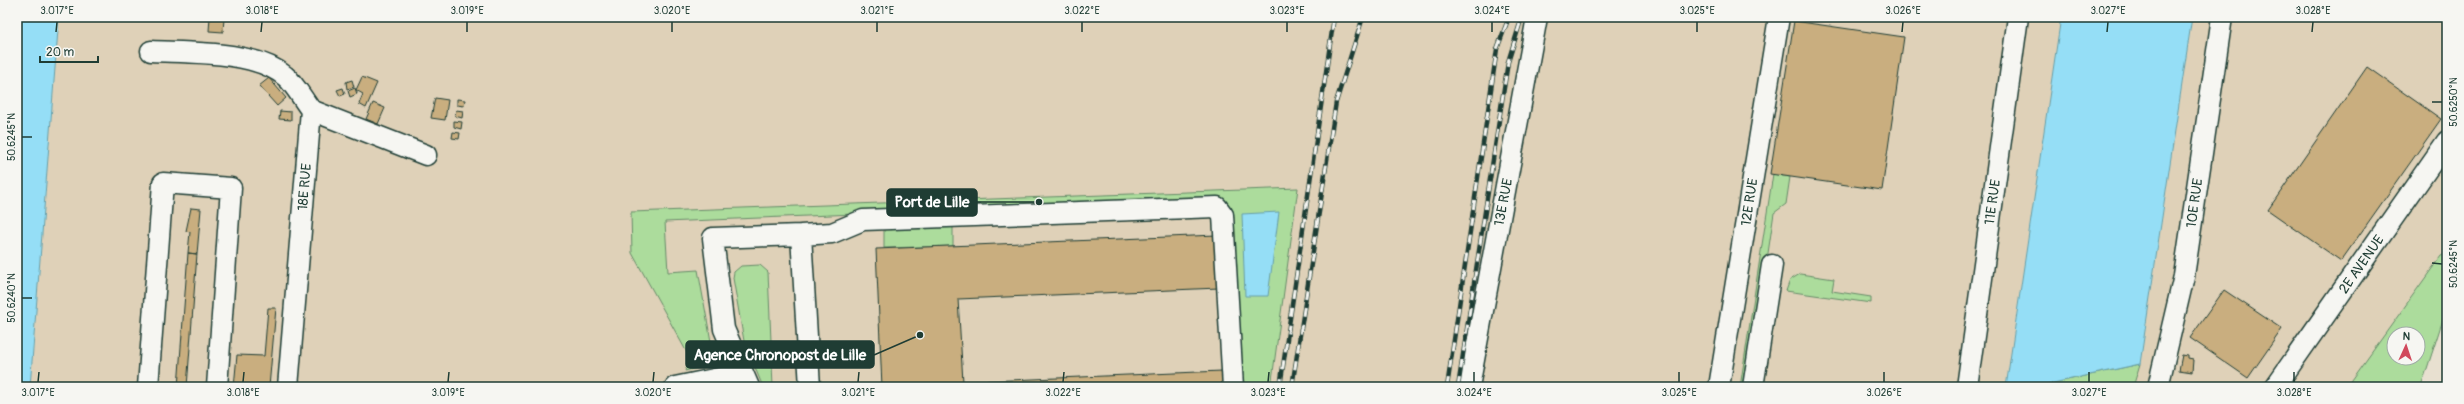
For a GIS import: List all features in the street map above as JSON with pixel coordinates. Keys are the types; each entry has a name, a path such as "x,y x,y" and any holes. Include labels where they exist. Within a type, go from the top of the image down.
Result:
{"lane":[{"name":"13E RUE","path":"1469,387 1537,17"},
{"name":"12E RUE","path":"1720,384 1779,17"},
{"name":"11E RUE","path":"1967,387 2018,17"},
{"name":"10E RUE","path":"2158,387 2184,276 2222,17"},
{"path":"151,51 222,55 263,63 286,76 311,110 426,155"},
{"name":"18E RUE","path":"288,387 311,110"},
{"name":"2E AVENUE","path":"2275,387 2447,142"},
{"path":"148,387 163,183 231,188 217,387"},
{"path":"675,387 746,380 724,329 713,238 832,233 862,220 1217,207 1223,215 1232,387"},
{"path":"802,235 810,387"},
{"path":"1752,387 1772,265"}],"shaded area":[{"path":"59,17 2061,17 2006,387 30,387"},
{"path":"2192,17 2447,17 2447,307 2421,387 2035,387 2140,364"}],"green space":[{"path":"1773,174 1790,177 1786,204 1774,213 1748,387 1740,387"},
{"path":"1298,188 1271,387 1240,387 1211,199 665,222 668,272 698,270 714,358 711,365 685,371 690,358 632,253 631,212"},
{"path":"953,225 953,246 884,248 884,228"},
{"path":"2447,253 2447,307 2421,387 2347,387 2386,333 2386,366 2426,366 2426,326 2391,326 2441,256"},
{"path":"760,265 768,272 773,387 763,387 744,341 733,278 734,272 741,266"},
{"path":"1800,274 1834,279 1832,291 1871,297 1871,303 1786,291 1790,280"},
{"path":"2140,364 2133,387 2035,387"}],"water":[{"path":"17,17 59,17 30,387 17,387"},
{"path":"2061,17 2192,17 2140,364 2035,387 2006,387"},
{"path":"1279,212 1268,296 1245,296 1242,214"}],"building":[{"path":"210,17 224,18 223,32 209,31"},
{"path":"1794,21 1904,37 1882,190 1770,174"},
{"path":"2367,67 2441,119 2341,261 2268,210"},
{"path":"362,77 377,83 366,108 359,104 363,94 356,90"},
{"path":"269,78 286,98 277,106 259,86"},
{"path":"352,80 354,87 347,89 346,82"},
{"path":"343,88 345,94 340,96 337,90"},
{"path":"355,88 357,94 350,97 348,91"},
{"path":"435,98 448,100 445,120 431,118"},
{"path":"457,99 465,100 464,106 457,105"},
{"path":"373,103 385,108 378,124 366,119"},
{"path":"456,110 463,111 462,118 455,116"},
{"path":"280,111 291,112 291,120 279,119"},
{"path":"454,121 462,122 461,129 454,127"},
{"path":"453,132 460,133 459,139 452,138"},
{"path":"191,208 201,209 197,254 188,253 190,232 186,231"},
{"path":"1217,235 1219,288 958,299 963,382 1222,371 1223,387 882,387 876,249"},
{"path":"188,253 197,254 187,387 178,387"},
{"path":"2224,290 2282,329 2248,378 2190,338"},
{"path":"268,308 276,308 269,387 234,387 237,355 264,356"},
{"path":"2182,355 2188,356 2188,359 2193,360 2192,372 2179,370"}],"railway":[{"path":"1280,387 1334,17"},
{"path":"1292,387 1336,102 1363,17"},
{"path":"1447,387 1497,49 1509,17"},
{"path":"1458,387 1508,62 1522,17"}],"place":[{"name":"Port de Lille","path":"1039,202"},
{"name":"Agence Chronopost de Lille","path":"920,335"}]}
